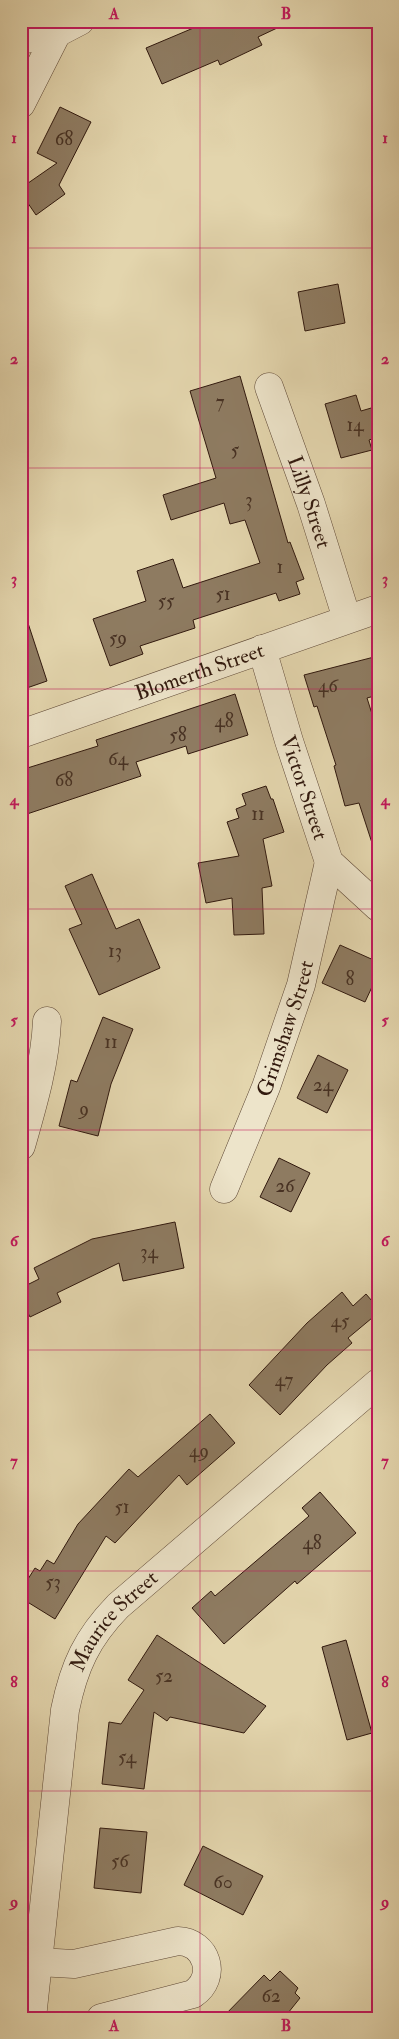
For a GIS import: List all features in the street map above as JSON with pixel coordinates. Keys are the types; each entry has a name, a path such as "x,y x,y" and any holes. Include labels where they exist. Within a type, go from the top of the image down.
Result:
{"street":[{"path":"21,40 64,25"},
{"path":"21,104 64,25"},
{"name":"Lilly Street","path":"269,387 310,504 347,619"},
{"name":"Blomerth Street","path":"21,734 378,609"},
{"name":"Victor Street","path":"262,650 289,742 330,862 378,907"},
{"name":"Grimshaw Street","path":"224,1189 266,1087 302,985 330,862"},
{"path":"21,1146 32,1067 46,1045 47,1021"},
{"name":"Maurice Street","path":"32,2018 65,1710 73,1677 87,1645 96,1630 118,1606 378,1382"},
{"path":"38,1962 69,1964 84,1962 178,1941 192,1944 203,1953 208,1972 204,1984 194,1994 101,2018"}],"building":[{"path":"210,21 292,21 258,37 262,45 220,65 218,60 162,84 146,48"},
{"path":"60,107 91,122 59,185 65,194 36,215 21,193 21,188 57,163 37,153"},
{"path":"338,284 345,323 305,331 298,292"},
{"path":"240,376 288,543 290,542 304,579 296,582 300,594 279,601 276,593 193,620 195,628 140,646 143,654 110,666 93,619 146,601 137,571 173,559 183,588 260,563 245,520 230,524 224,503 171,520 163,495 216,478 190,391"},
{"path":"356,395 361,411 378,406 378,437 369,440 372,450 341,458 325,404"},
{"path":"26,617 47,681 21,690 21,618"},
{"path":"378,656 378,695 367,698 378,733 378,845 373,846 359,803 345,806 334,766 336,765 317,706 314,707 304,675"},
{"path":"235,694 248,735 188,754 186,746 136,762 141,776 21,816 21,770 98,746 96,740"},
{"path":"266,786 271,799 273,799 284,832 263,839 272,886 262,888 264,934 234,935 232,898 206,903 198,863 239,856 227,822 239,818 236,809 246,805 242,794"},
{"path":"92,874 116,929 139,919 160,968 99,995 69,929 82,924 65,886"},
{"path":"340,945 378,962 378,974 365,1002 322,983"},
{"path":"103,1017 133,1029 111,1084 98,1136 59,1126 71,1080 77,1082"},
{"path":"318,1055 348,1070 327,1113 297,1098"},
{"path":"279,1158 310,1173 291,1212 260,1197"},
{"path":"175,1222 184,1268 123,1281 119,1263 57,1293 61,1302 30,1317 21,1299 21,1288 39,1279 34,1268 92,1239"},
{"path":"342,1292 353,1306 366,1294 378,1308 378,1313 348,1338 352,1343 327,1365 280,1415 249,1385 307,1323"},
{"path":"210,1414 235,1443 187,1485 179,1475 115,1543 106,1536 55,1619 21,1598 21,1590 35,1568 40,1571 47,1560 54,1564 78,1524 129,1469 138,1477"},
{"path":"320,1492 356,1533 297,1584 295,1581 224,1644 192,1608 211,1591 215,1596 309,1516 302,1508"},
{"path":"157,1635 266,1706 244,1733 170,1717 167,1721 154,1712 144,1789 102,1784 109,1722 121,1724 144,1690 128,1680"},
{"path":"346,1640 372,1733 347,1740 322,1647"},
{"path":"100,1828 147,1832 141,1893 94,1888"},
{"path":"203,1846 263,1876 243,1915 184,1885"},
{"path":"280,1971 298,1988 295,1993 300,1998 284,2018 222,2018 264,1975 270,1981"}]}
